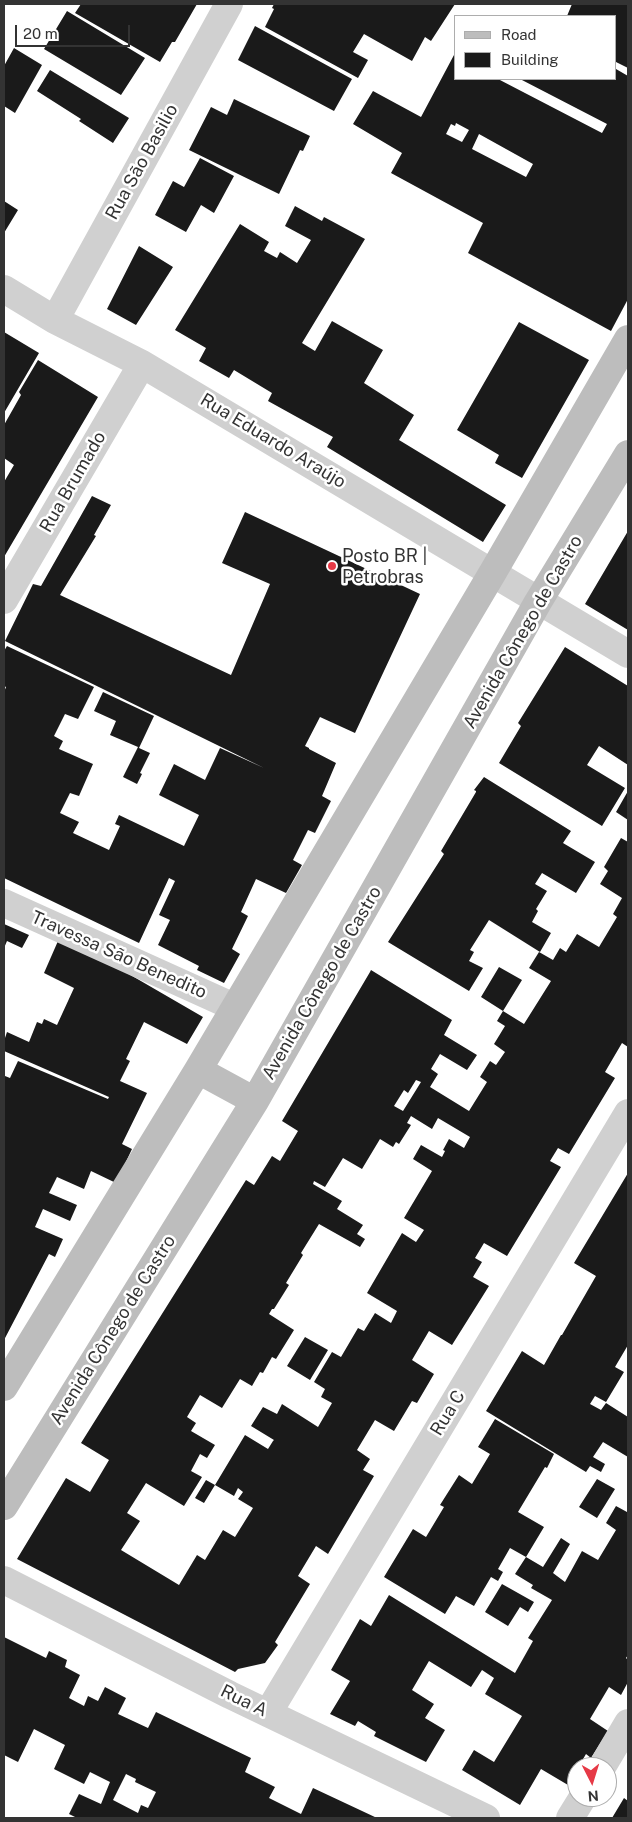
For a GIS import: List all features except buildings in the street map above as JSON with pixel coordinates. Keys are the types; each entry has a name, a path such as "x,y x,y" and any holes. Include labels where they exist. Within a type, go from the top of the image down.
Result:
{"main road":[{"path":"4,1387 198,1070 493,572 628,339"},
{"name":"Avenida Cônego de Castro","path":"4,1506 255,1100 538,602 628,454"},
{"path":"198,1070 255,1100"}],"street":[{"name":"Rua São Basilio","path":"55,320 229,4"},
{"name":"Rua Eduardo Araújo","path":"4,289 55,320 142,364 628,654"},
{"name":"Rua Brumado","path":"4,600 142,364"},
{"name":"Travessa São Benedito","path":"4,903 234,1007"},
{"name":"Rua C","path":"268,1714 628,1113"},
{"name":"Rua A","path":"4,1580 268,1714 486,1818"},
{"path":"608,1757 628,1723"},
{"path":"570,1818 577,1807"}],"place":[{"name":"Posto BR | Petrobras","path":"332,566"}]}
